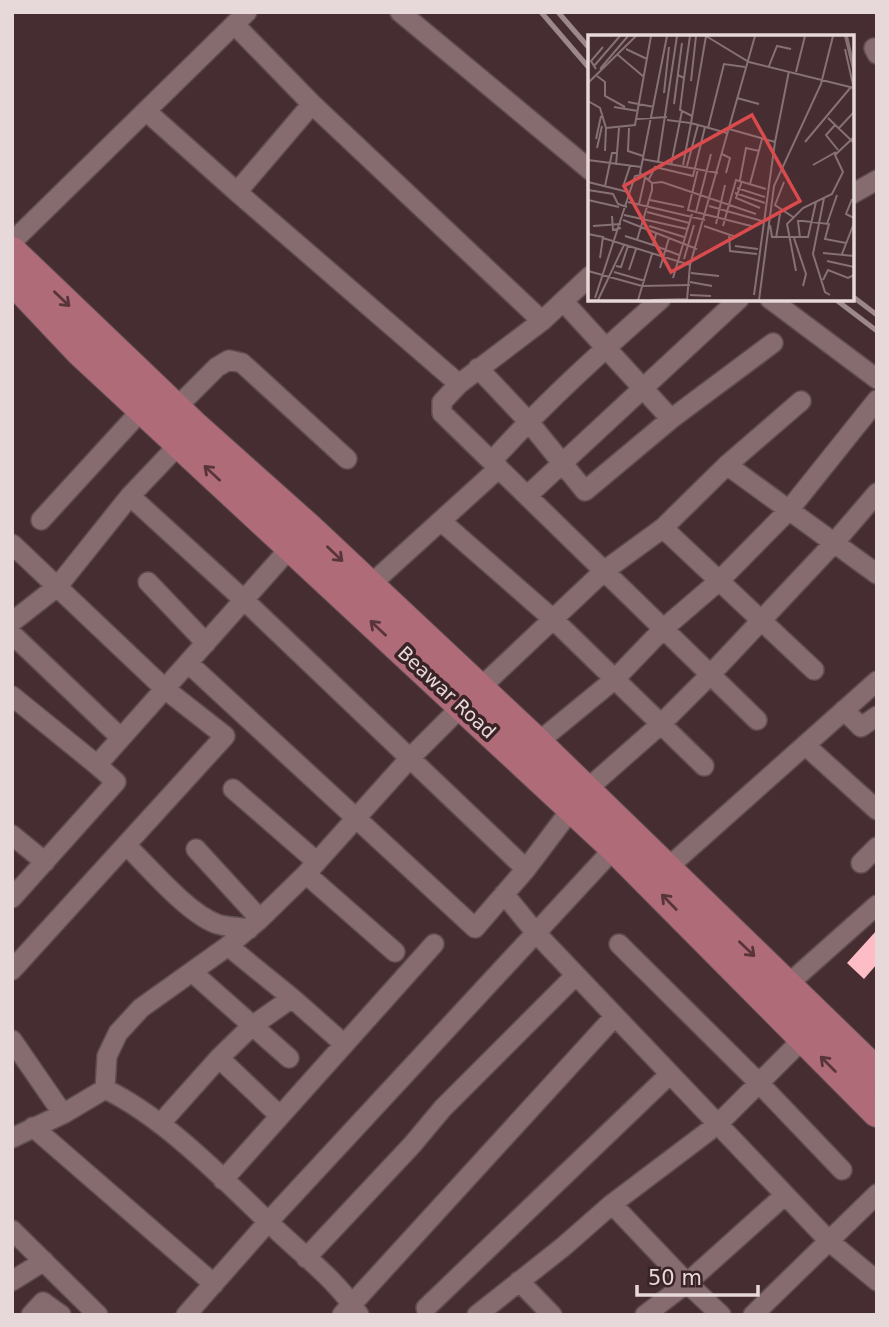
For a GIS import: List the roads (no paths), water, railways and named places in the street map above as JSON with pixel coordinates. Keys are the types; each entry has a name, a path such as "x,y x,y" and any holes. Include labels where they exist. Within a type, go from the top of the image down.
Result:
{"main road":[{"name":"Beawar Road","path":"12,252 21,285 170,416 622,840 812,1030 877,1112"},
{"name":"Beawar Road","path":"299,538 369,586 471,698 537,743 579,800"},
{"name":"Beawar Road","path":"622,840 665,870 786,986 812,1030 877,1073"}],"street":[{"path":"400,12 588,168"},
{"path":"12,242 241,19 312,104 542,321"},
{"path":"237,191 312,104"},
{"path":"146,111 459,384"},
{"path":"854,193 877,180"},
{"path":"588,278 542,321 459,384 442,402 442,413 757,720"},
{"path":"563,301 671,419"},
{"path":"369,586 442,522 496,465 528,421 659,301"},
{"path":"527,496 737,301"},
{"path":"773,301 877,379"},
{"path":"478,368 528,421 585,491 671,419 773,342"},
{"path":"41,520 170,416 217,367 229,360 242,363 347,459"},
{"path":"537,743 615,679 663,629 719,581 789,510 877,400"},
{"path":"105,1089 107,1056 118,1033 141,1008 243,934 312,868 410,758 471,698 604,572 663,528 727,465 801,401"},
{"path":"12,622 58,586 130,496 170,416"},
{"path":"727,465 877,574"},
{"path":"188,663 475,928 526,869 579,800 710,675 834,543 877,493"},
{"path":"130,496 244,600 526,869"},
{"path":"442,522 554,620 704,766"},
{"path":"663,528 814,670"},
{"path":"97,765 299,538"},
{"path":"12,544 165,689 225,736 12,970"},
{"path":"148,582 206,643"},
{"path":"12,634 121,738"},
{"path":"665,870 877,681"},
{"path":"12,696 116,782 12,898"},
{"path":"844,710 861,727 877,716"},
{"path":"805,745 877,810"},
{"path":"233,789 395,951"},
{"path":"12,835 45,862"},
{"path":"186,1315 268,1222 622,840"},
{"path":"127,846 204,918 243,934"},
{"path":"861,863 877,847"},
{"path":"196,849 243,934 292,998 344,1044"},
{"path":"505,894 536,933 830,1242 877,1281"},
{"path":"786,986 877,905"},
{"path":"223,1180 434,944"},
{"path":"619,944 842,1170"},
{"path":"192,972 289,1058"},
{"path":"306,1258 443,1108 576,975"},
{"path":"160,1124 219,1058 252,1026 292,998"},
{"path":"105,1089 131,1102 160,1124 223,1180 306,1258 351,1311 615,1016"},
{"path":"477,1315 612,1204 718,1124 812,1030"},
{"path":"12,1040 63,1114"},
{"path":"219,1058 280,1116"},
{"path":"426,1308 670,1074"},
{"path":"12,1138 63,1114 105,1089"},
{"path":"33,1127 214,1284"},
{"path":"645,1315 687,1283 785,1195"},
{"path":"753,1315 877,1195"},
{"path":"612,1204 721,1315"},
{"path":"12,1230 98,1315"},
{"path":"12,1281 44,1261"},
{"path":"519,1281 552,1315"},
{"path":"31,1315 43,1302 61,1315"}],"railway":[{"path":"541,12 588,67"},
{"path":"558,12 588,47"},
{"path":"854,298 877,315"},
{"path":"838,301 877,331"}]}
